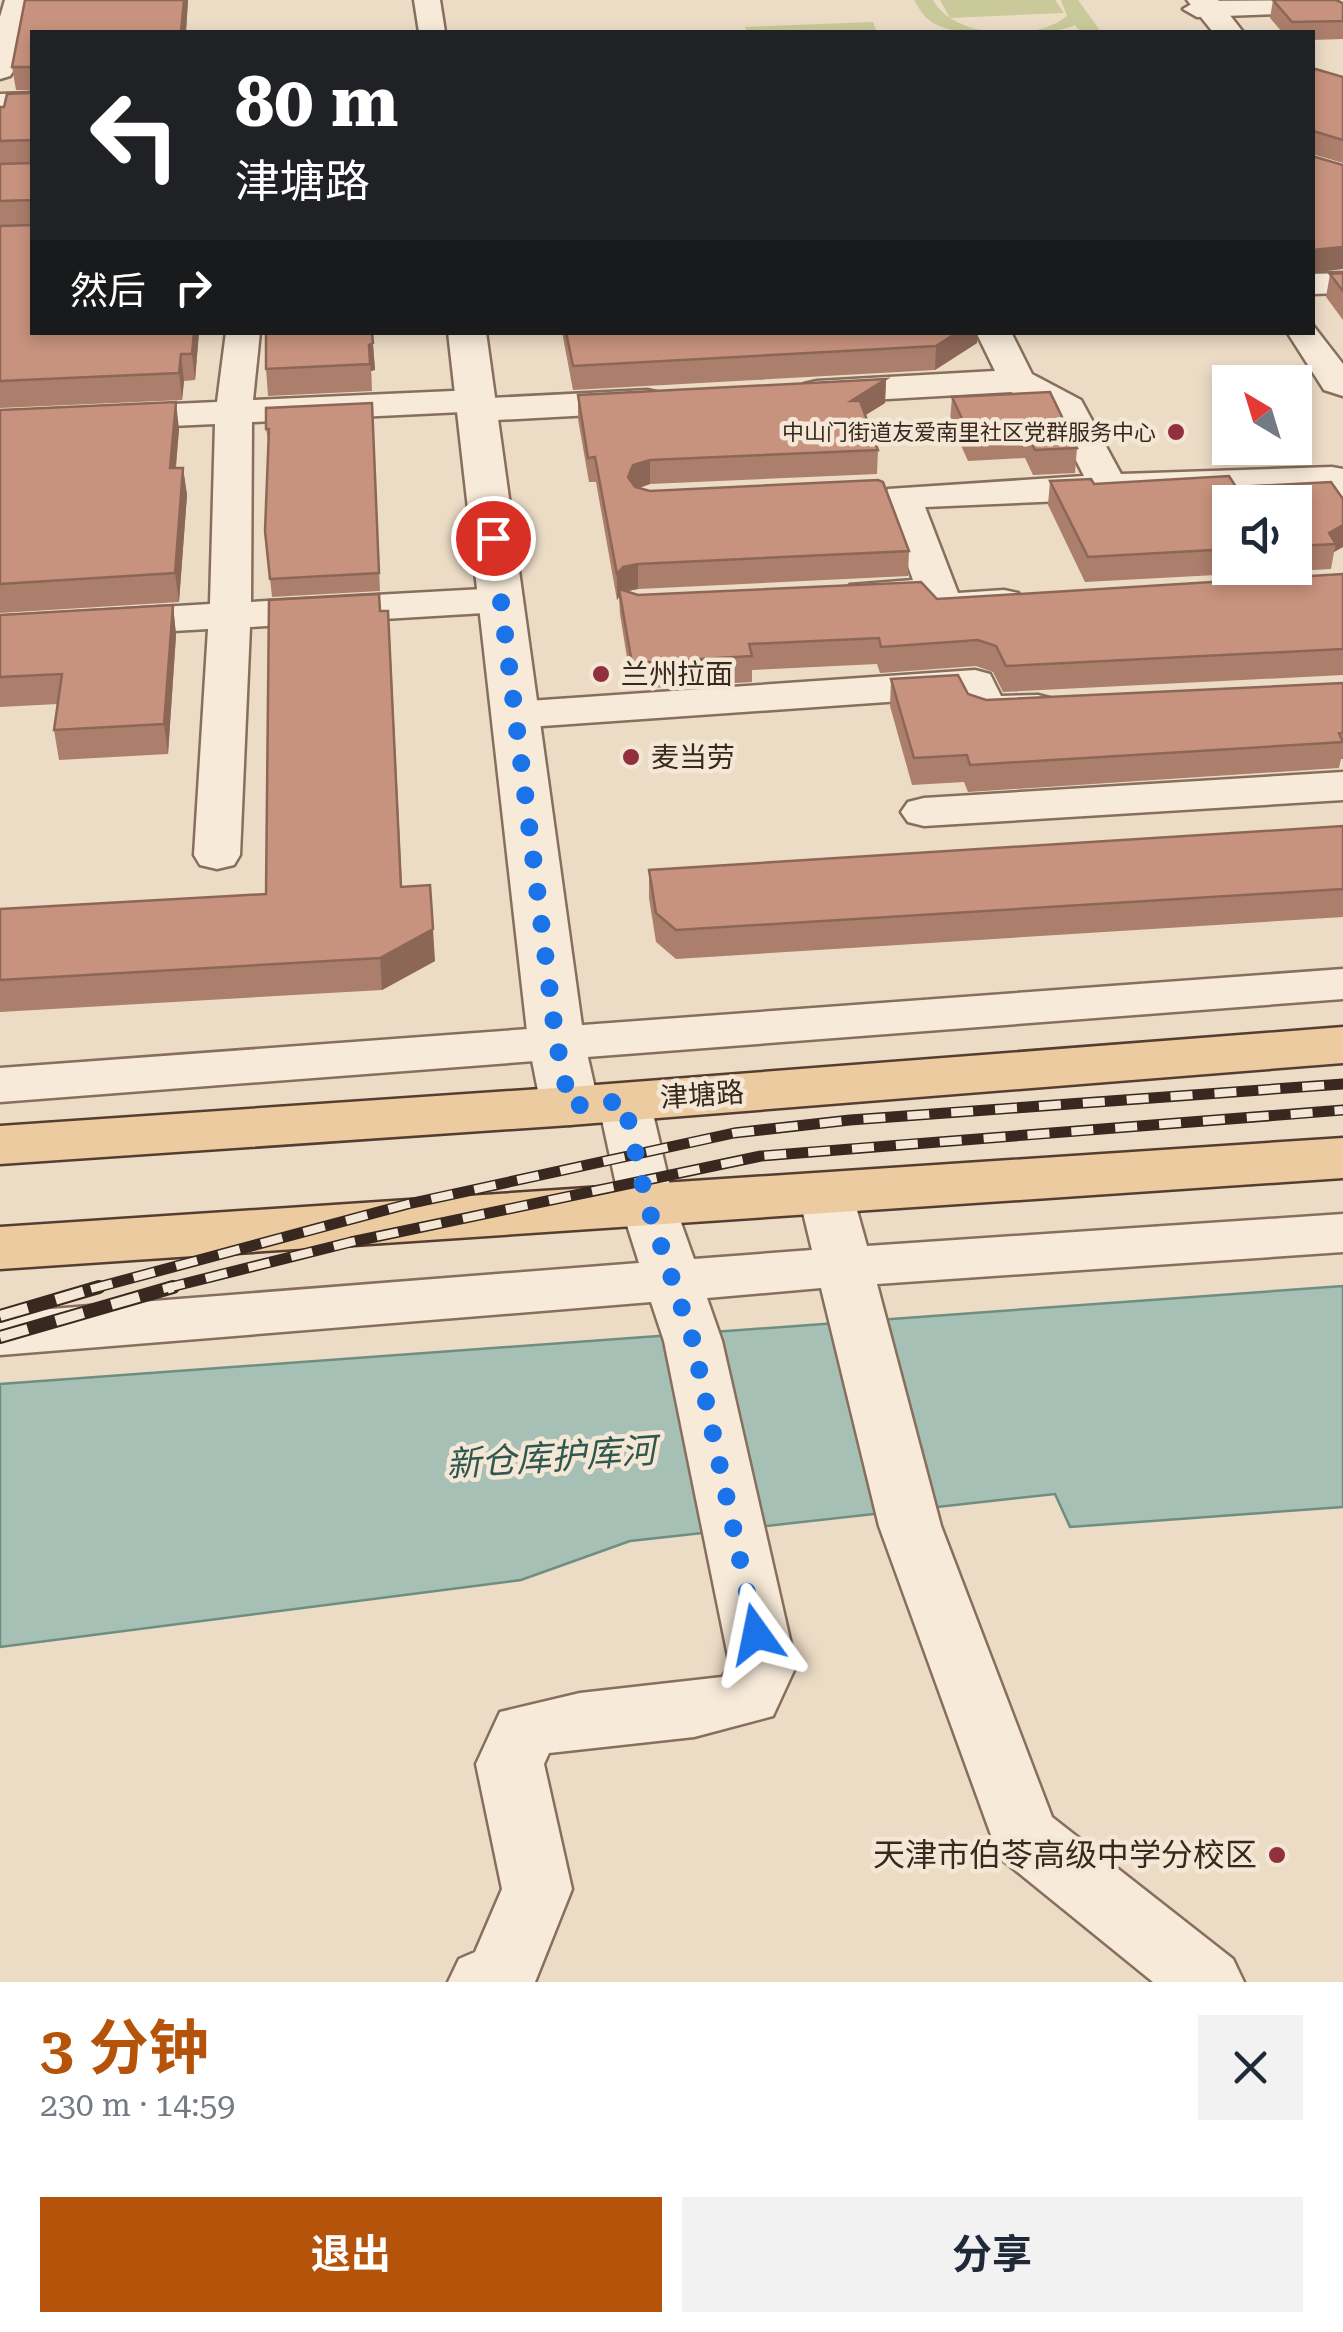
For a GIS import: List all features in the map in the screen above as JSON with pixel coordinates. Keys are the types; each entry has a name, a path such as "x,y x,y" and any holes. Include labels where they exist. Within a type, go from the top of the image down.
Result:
{"main road":[{"name":"津塘路","path":"0,1146 1343,1045"},
{"path":"0,1248 647,1204 826,1196 1343,1158"}],"street":[{"path":"0,70 18,0"},
{"path":"428,0 432,30"},
{"path":"1207,14 1336,4 1343,12"},
{"path":"0,107 30,106"},
{"path":"1315,284 1343,283"},
{"path":"217,855 230,616 234,411 242,335"},
{"path":"467,335 556,1040 597,1104 647,1204 693,1341 763,1666 749,1696 722,1706 559,1721 524,1732 510,1764 537,1889 502,1975 484,1982"},
{"path":"994,335 1017,381"},
{"path":"1306,335 1336,382 1343,385"},
{"path":"786,394 1017,381 1068,408 1108,486"},
{"path":"0,423 234,411 690,399"},
{"path":"862,490 881,489 902,497 1108,486 1339,483"},
{"path":"902,497 984,710 1084,705"},
{"path":"818,597 954,634"},
{"path":"0,629 501,600"},
{"path":"514,715 954,634 1038,600"},
{"path":"924,812 1343,786"},
{"path":"0,1085 556,1040 1343,984"},
{"path":"826,1196 910,1526 1024,1836 1207,1982"},
{"path":"0,1334 843,1266 1343,1233"}],"green space":[{"path":"914,0 933,0 943,13 983,30 948,29 923,14"},
{"path":"940,0 1055,0 1064,13 950,18"},
{"path":"1061,0 1078,0 1100,30 1079,30 1075,25 1035,30 1067,16"},
{"path":"873,22 876,30 746,30 745,27"}],"water":[{"name":"新仓库护库河","path":"1343,1286 1343,1507 1070,1527 1055,1494 630,1541 521,1580 0,1647 0,1384"}],"building":[{"path":"25,0 184,0 181,30 30,30 30,67 12,67"},
{"path":"1273,0 1336,0 1343,3 1343,21 1292,22"},
{"path":"1315,69 1343,77 1343,140 1315,132"},
{"path":"29,93 30,140 0,141 0,107 4,107 7,94"},
{"path":"1315,157 1343,165 1343,247 1315,250"},
{"path":"30,163 30,200 0,201 0,164"},
{"path":"30,225 30,335 194,335 192,354 181,354 179,373 0,381 0,226"},
{"path":"1343,273 1343,291 1330,274"},
{"path":"266,335 372,335 370,364 266,369"},
{"path":"567,335 953,335 936,346 573,366"},
{"path":"886,379 851,401 860,401 878,450 650,460 633,465 628,477 635,487 650,491 878,480 883,482 909,551 638,564 623,567 617,574 595,457 588,458 578,395"},
{"path":"1050,392 1077,448 1035,450 1027,434 970,436 952,397"},
{"path":"176,402 170,468 183,468 175,573 0,584 0,410"},
{"path":"372,403 379,573 270,579 265,531 269,429 266,408"},
{"path":"1229,476 1235,485 1212,485 1212,550 1088,557 1050,481 1091,479 1094,484"},
{"path":"1331,482 1343,499 1343,525 1329,533 1336,544 1312,545 1312,485 1274,485"},
{"path":"1343,574 1343,649 1006,666 996,646 978,640 881,647 879,638 749,644 752,656 632,663 619,589 638,595 921,582 937,599 1212,582 1312,585 1312,576"},
{"path":"379,594 380,611 388,611 401,887 430,885 433,929 380,958 0,980 0,909 266,894 269,600"},
{"path":"173,605 164,724 54,730 62,674 0,677 0,615"},
{"path":"958,675 968,694 986,700 1343,683 1343,732 1339,733 1343,742 970,765 967,755 914,758 891,679"},
{"path":"1343,826 1343,889 676,930 656,913 649,870"}],"railway":[{"path":"91,1289 408,1204 734,1133 850,1120 1343,1084"},
{"path":"163,1289 351,1242 761,1156 1343,1110"},
{"path":"0,1316 99,1287"},
{"path":"0,1337 173,1287"}],"place":[{"name":"中山门街道友爱南里社区党群服务中心","path":"1176,432"},
{"name":"兰州拉面","path":"601,674"},
{"name":"麦当劳","path":"631,757"},
{"name":"天津市伯苓高级中学分校区","path":"1277,1855"}],"route":[{"path":"493,538 556,1040 570,1106 624,1101 647,1204 693,1341 756,1634"}]}
